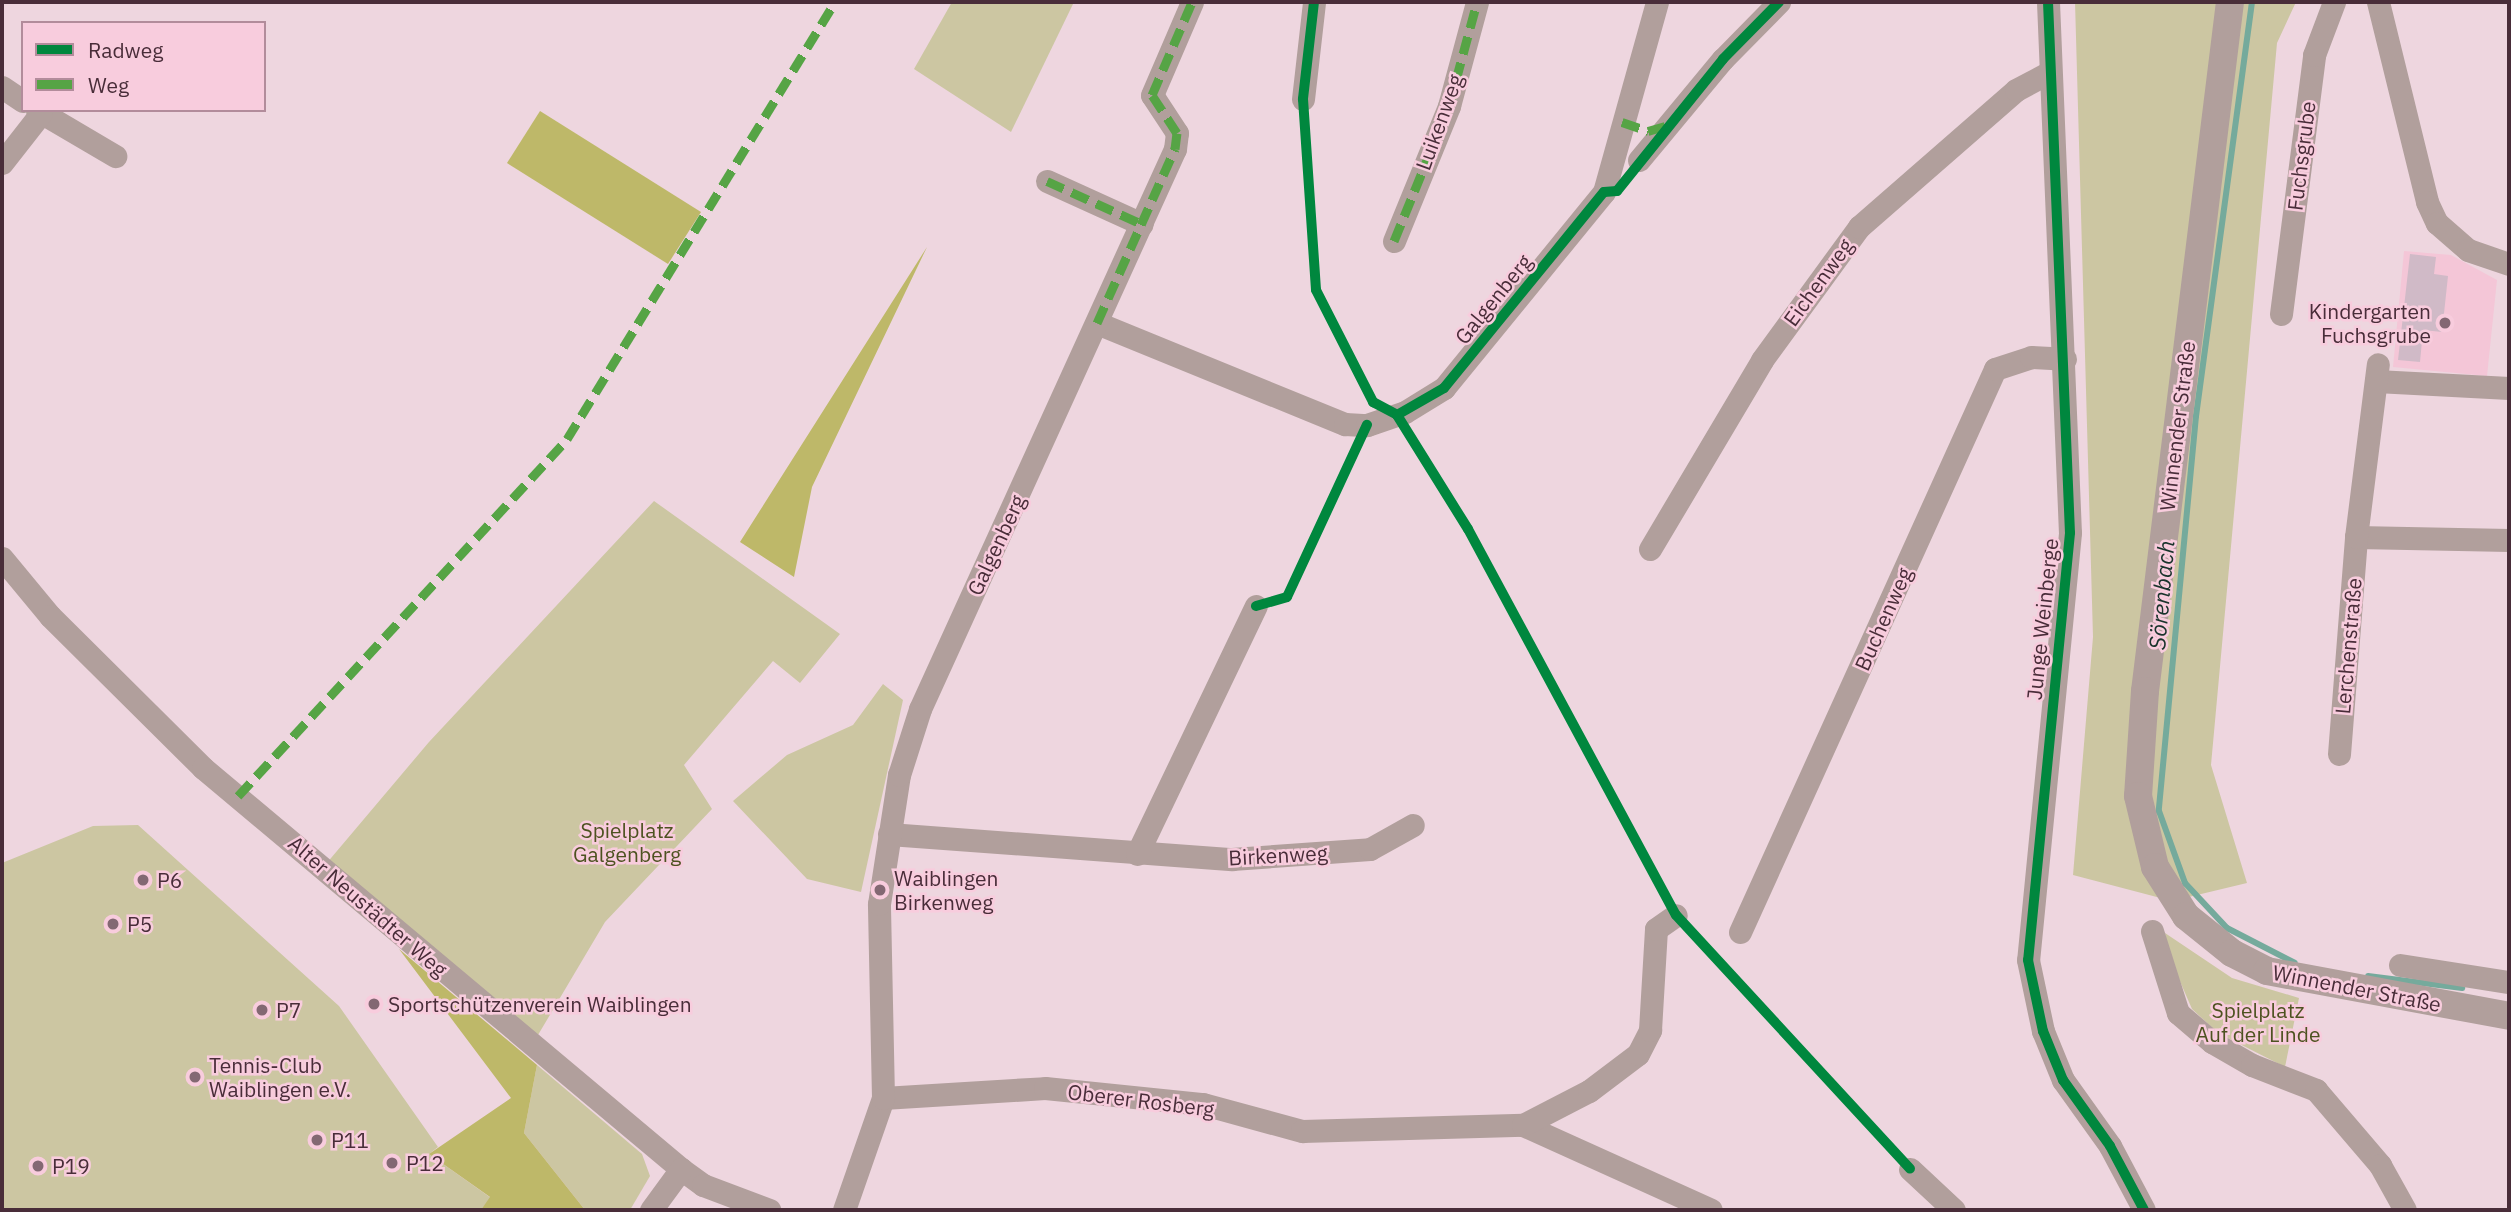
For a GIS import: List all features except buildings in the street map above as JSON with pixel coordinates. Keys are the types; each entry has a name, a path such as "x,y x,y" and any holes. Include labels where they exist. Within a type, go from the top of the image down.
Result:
{"street":[{"path":"1097,323 1142,224 1177,133 1153,95 1192,2"},
{"path":"1303,99 1314,2"},
{"name":"Luikenweg","path":"1395,241 1449,106 1477,2"},
{"name":"Galgenberg","path":"844,1210 883,1098 879,904 888,834 920,709 1097,323 1345,424 1367,425 1405,412 1444,388 1604,192 1657,2"},
{"path":"1639,160 1665,126 1779,2"},
{"name":"Junge Weinberge","path":"2048,2 2070,533 2028,960 2043,1031 2063,1080 2110,1146 2144,1210"},
{"name":"Winnender Straße","path":"2231,2 2145,691 2138,796 2155,867 2186,916 2232,953 2267,971 2509,1016"},
{"name":"Fuchsgrube","path":"2281,314 2314,55 2334,2"},
{"path":"2378,2 2427,202 2437,223 2468,250 2509,264"},
{"name":"Eichenweg","path":"1650,550 1762,360 1859,227 2017,90 2050,72"},
{"path":"2,87 21,99"},
{"path":"2,163 32,112"},
{"path":"41,112 115,156"},
{"path":"1622,122 1648,131 1665,126"},
{"path":"1047,181 1142,224"},
{"name":"Buchenweg","path":"1740,932 1995,369 2031,358 2064,359"},
{"name":"Lerchenstraße","path":"2339,754 2356,537 2377,372 2509,388"},
{"path":"2356,537 2509,540"},
{"name":"Alter Neustädter Weg","path":"2,558 50,616 203,768 681,1169 703,1185 769,1210"},
{"path":"1137,854 1256,606"},
{"name":"Birkenweg","path":"888,834 1232,859 1370,849 1413,825"},
{"name":"Oberer Rosberg","path":"883,1098 1045,1088 1203,1104 1302,1131 1523,1125 1589,1091 1638,1055 1650,1030 1656,929 1676,915"},
{"path":"2152,931 2178,1013 2212,1042 2252,1065 2316,1090 2380,1165 2405,1210"},
{"path":"2400,965 2509,982"},
{"name":"Oberer Rosberg","path":"1523,1125 1711,1210"},
{"path":"651,1210 681,1169"},
{"path":"1910,1169 1954,1210"}],"shaded area":[{"path":"540,111 701,212 668,264 507,163"},
{"path":"927,247 812,487 794,577 740,542"},
{"name":"Kindergarten Fuchsgrube","path":"2404,251 2451,255 2497,280 2487,376 2393,367"},
{"path":"399,949 537,1065 524,1133 585,1210 481,1210 490,1197 429,1154 511,1098"}],"green space":[{"path":"952,2 1074,2 1011,132 914,69"},
{"path":"2075,2 2296,2 2277,43 2211,765 2247,883 2172,901 2073,875 2093,637"},
{"name":"Spielplatz Galgenberg","path":"654,501 840,634 800,683 773,661 684,765 712,809 605,922 538,1035 326,864 429,742"},
{"path":"883,684 903,700 861,892 807,879 733,801 787,755 853,725"},
{"name":"Tennis-Club Waiblingen e.V.","path":"138,825 339,1006 438,1147 429,1154 491,1198 481,1210 2,1210 2,863 93,826"},
{"name":"Spielplatz Auf der Linde","path":"2165,933 2232,978 2299,998 2285,1067 2218,1033 2192,1009 2169,956"},
{"path":"537,1065 642,1154 650,1176 630,1210 585,1210 524,1133"}],"waterway":[{"name":"Sörenbach","path":"2252,2 2196,416 2159,811 2185,883 2227,928 2295,963"},
{"name":"Sörenbach","path":"2368,976 2462,988"}],"marked path":[{"path":"238,796 567,439 835,2"},
{"path":"1097,323 1175,149 1177,133 1152,95 1192,2"},
{"path":"1394,241 1449,106 1477,2"},
{"path":"1622,122 1648,131 1665,126"},
{"path":"1047,181 1142,224"}],"cycle path":[{"path":"1314,2 1303,99 1316,290 1373,402 1397,415"},
{"path":"1397,415 1444,388 1604,192 1617,191 1723,59 1779,2"},
{"path":"2048,2 2070,533 2028,960 2043,1031 2063,1080 2110,1146 2144,1210"},
{"path":"1397,415 1468,529 1676,915 1910,1169"},
{"path":"1256,606 1287,597 1367,425"}],"place":[{"name":"Kindergarten Fuchsgrube","path":"2445,323"},
{"name":"P6","path":"143,880"},
{"name":"Waiblingen Birkenweg","path":"880,890"},
{"name":"P5","path":"113,924"},
{"name":"Sportschützenverein Waiblingen","path":"374,1004"},
{"name":"P7","path":"262,1010"},
{"name":"Tennis-Club Waiblingen e.V.","path":"195,1077"},
{"name":"P11","path":"317,1140"},
{"name":"P12","path":"392,1163"},
{"name":"P19","path":"38,1166"}]}
